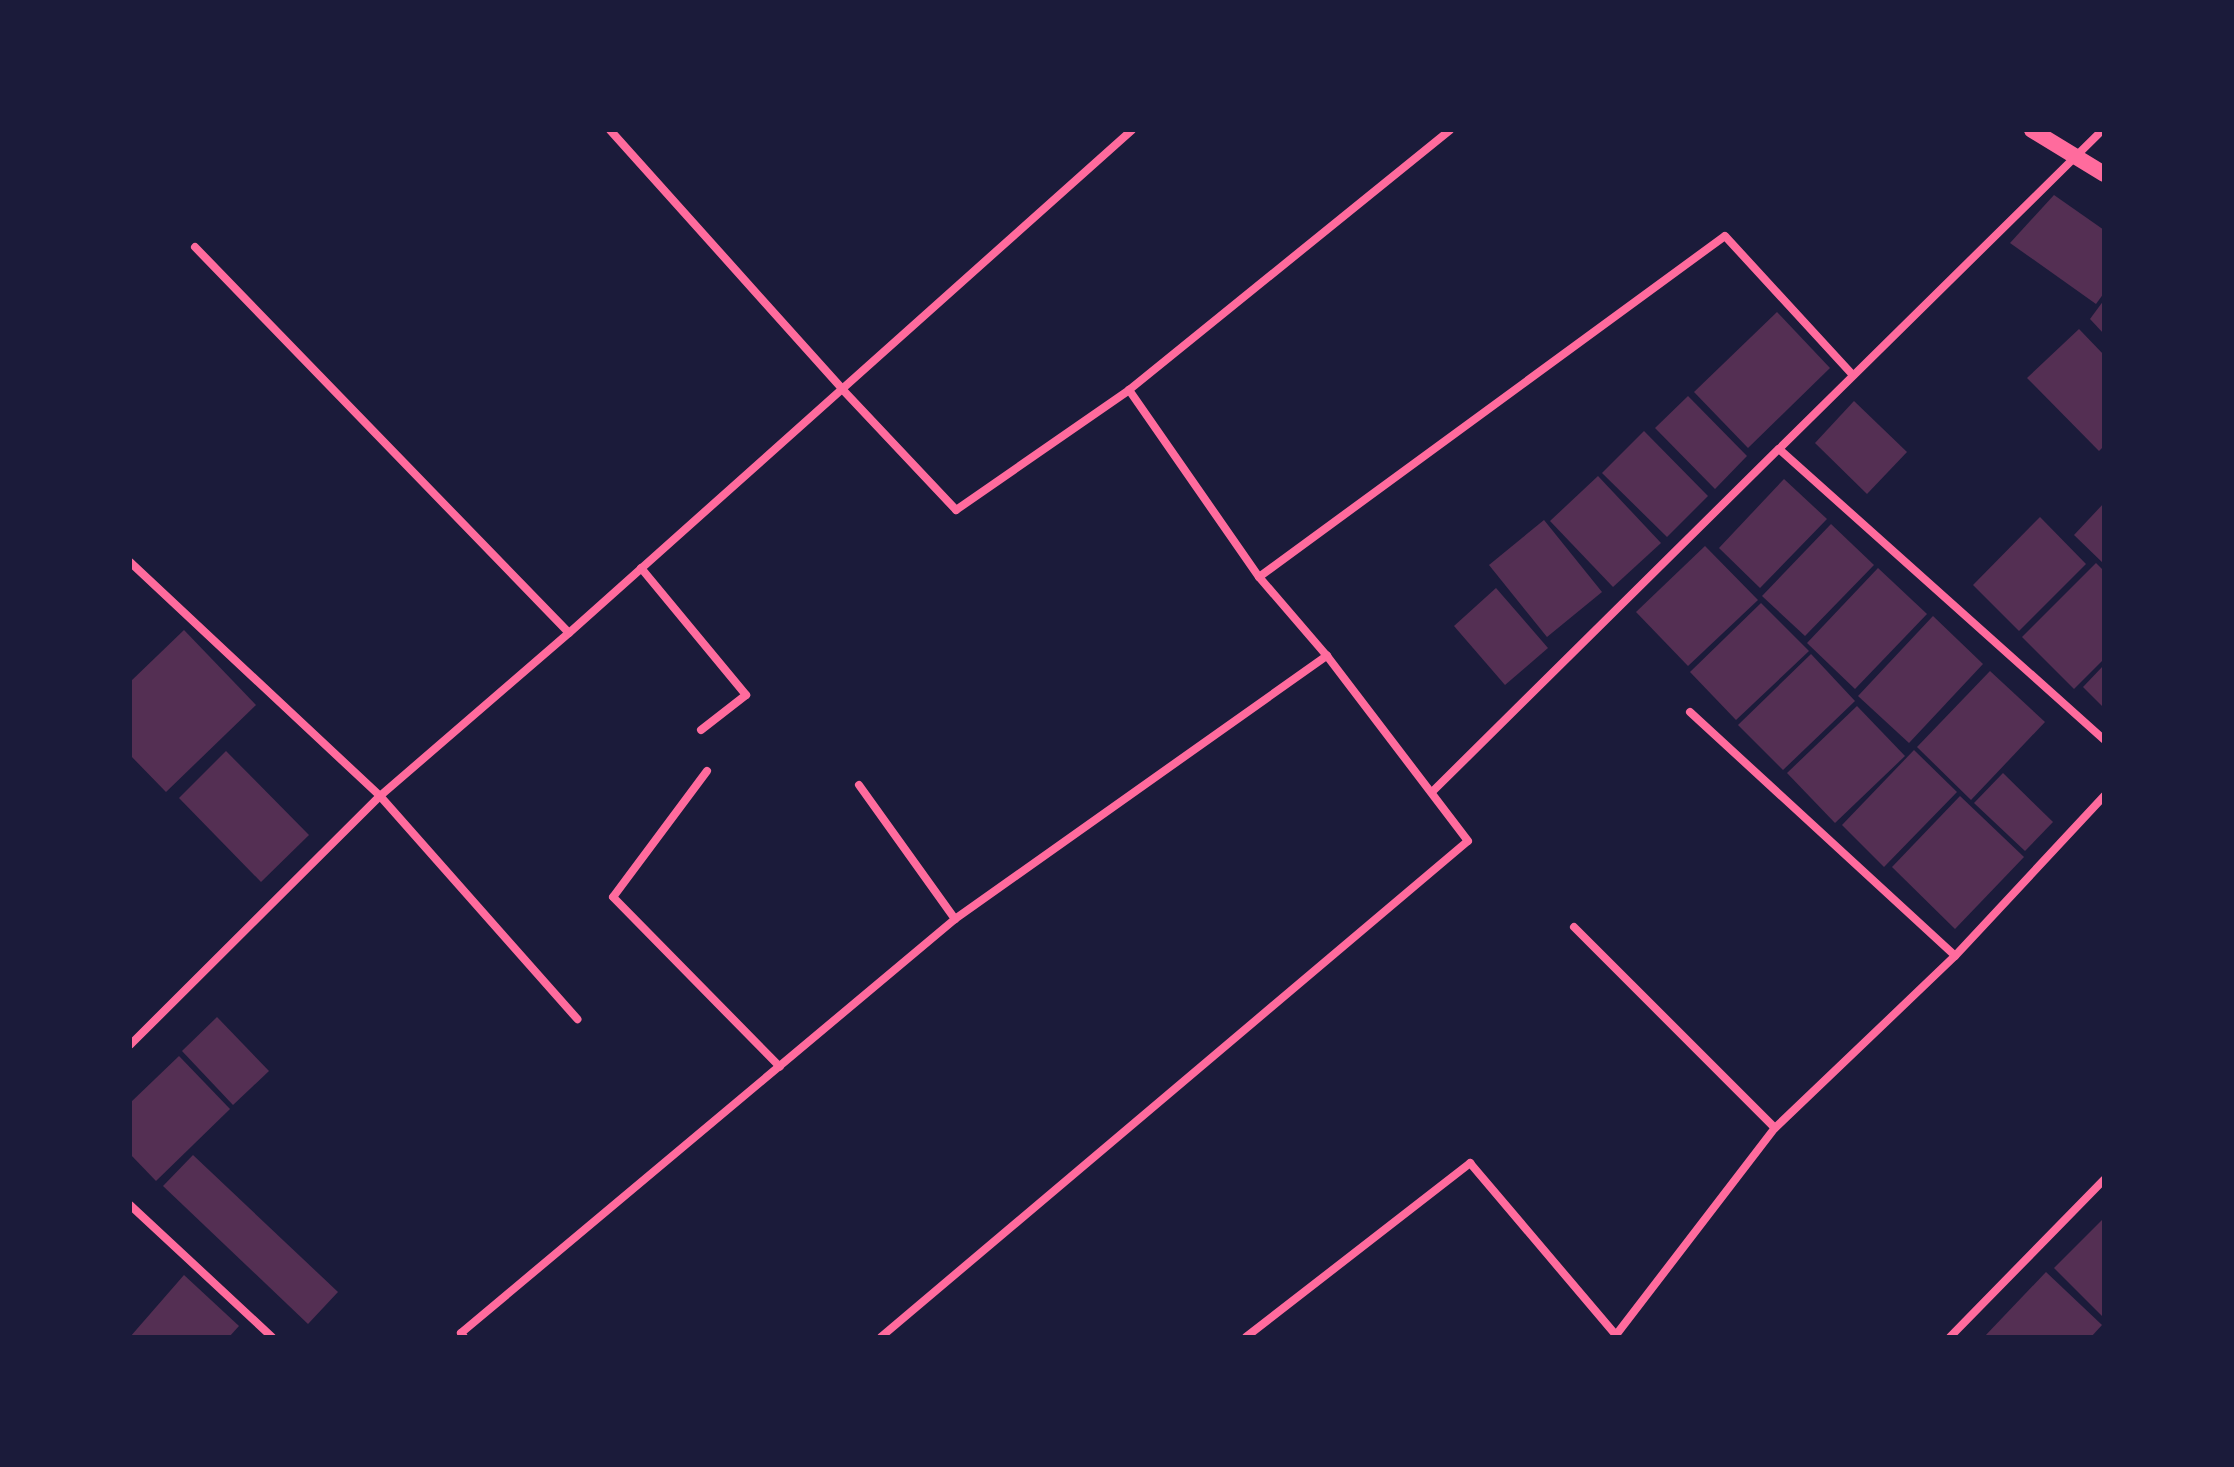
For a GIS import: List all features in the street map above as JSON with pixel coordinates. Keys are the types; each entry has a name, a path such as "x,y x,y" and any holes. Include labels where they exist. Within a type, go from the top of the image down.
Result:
{"main road":[{"path":"2032,130 2104,174"}],"street":[{"path":"610,130 843,390 956,510 1129,390 1450,130"},
{"path":"1113,130 1121,139"},
{"path":"130,1045 380,796 569,633 1132,130"},
{"path":"1433,791 2103,130"},
{"path":"1259,577 1725,236 1853,375"},
{"path":"195,247 569,633"},
{"path":"881,1337 1468,841 1433,791 1327,656 1259,577 1129,390"},
{"path":"1779,449 2104,740"},
{"path":"130,562 380,796 577,1019"},
{"path":"641,568 746,695 701,730"},
{"path":"464,1337 461,1333 955,919 1327,656"},
{"path":"1690,712 1955,956"},
{"path":"707,771 613,897 780,1067"},
{"path":"859,785 955,919"},
{"path":"1246,1337 1470,1163 1615,1336 1775,1128 1955,956 2104,796"},
{"path":"1574,927 1775,1128"},
{"path":"1950,1337 2104,1180"},
{"path":"130,1205 272,1337"}],"building":[{"path":"2054,195 2104,230 2104,293 2096,304 2010,243"},
{"path":"2104,300 2104,334 2090,319"},
{"path":"1777,312 1830,368 1748,448 1694,392"},
{"path":"2079,329 2104,355 2104,446 2099,451 2027,378"},
{"path":"1688,396 1747,456 1715,489 1655,428"},
{"path":"1854,401 1907,452 1867,494 1815,443"},
{"path":"1644,431 1708,496 1667,537 1602,473"},
{"path":"1598,476 1661,543 1613,587 1550,521"},
{"path":"1784,479 1827,519 1760,588 1719,548"},
{"path":"2104,503 2104,564 2074,535"},
{"path":"2040,517 2086,564 2019,631 1973,585"},
{"path":"1544,520 1602,592 1547,637 1489,565"},
{"path":"1831,524 1874,565 1805,636 1762,596"},
{"path":"1705,546 1758,600 1688,666 1636,612"},
{"path":"2096,563 2104,571 2104,659 2074,689 2022,637"},
{"path":"1878,568 1927,614 1855,689 1807,643"},
{"path":"1496,588 1548,648 1505,685 1454,626"},
{"path":"1761,603 1809,651 1736,720 1690,672"},
{"path":"1933,616 1983,664 1909,743 1858,696"},
{"path":"184,630 256,705 166,792 130,755 130,682"},
{"path":"1811,654 1855,701 1783,770 1738,725"},
{"path":"2104,665 2104,708 2083,687"},
{"path":"1990,671 2045,722 1971,800 1917,747"},
{"path":"1857,706 1905,756 1835,823 1787,773"},
{"path":"1914,750 1957,792 1884,867 1842,825"},
{"path":"226,751 309,835 261,882 179,798"},
{"path":"2003,773 2053,822 2025,851 1974,803"},
{"path":"1960,796 2024,857 1955,929 1892,867"},
{"path":"217,1017 269,1071 233,1105 182,1051"},
{"path":"179,1056 230,1109 156,1181 130,1154 130,1103"},
{"path":"193,1155 338,1292 308,1324 163,1186"},
{"path":"2104,1218 2104,1318 2054,1268"},
{"path":"2046,1272 2102,1325 2091,1337 1984,1337"},
{"path":"184,1275 239,1326 229,1337 130,1337"}]}
